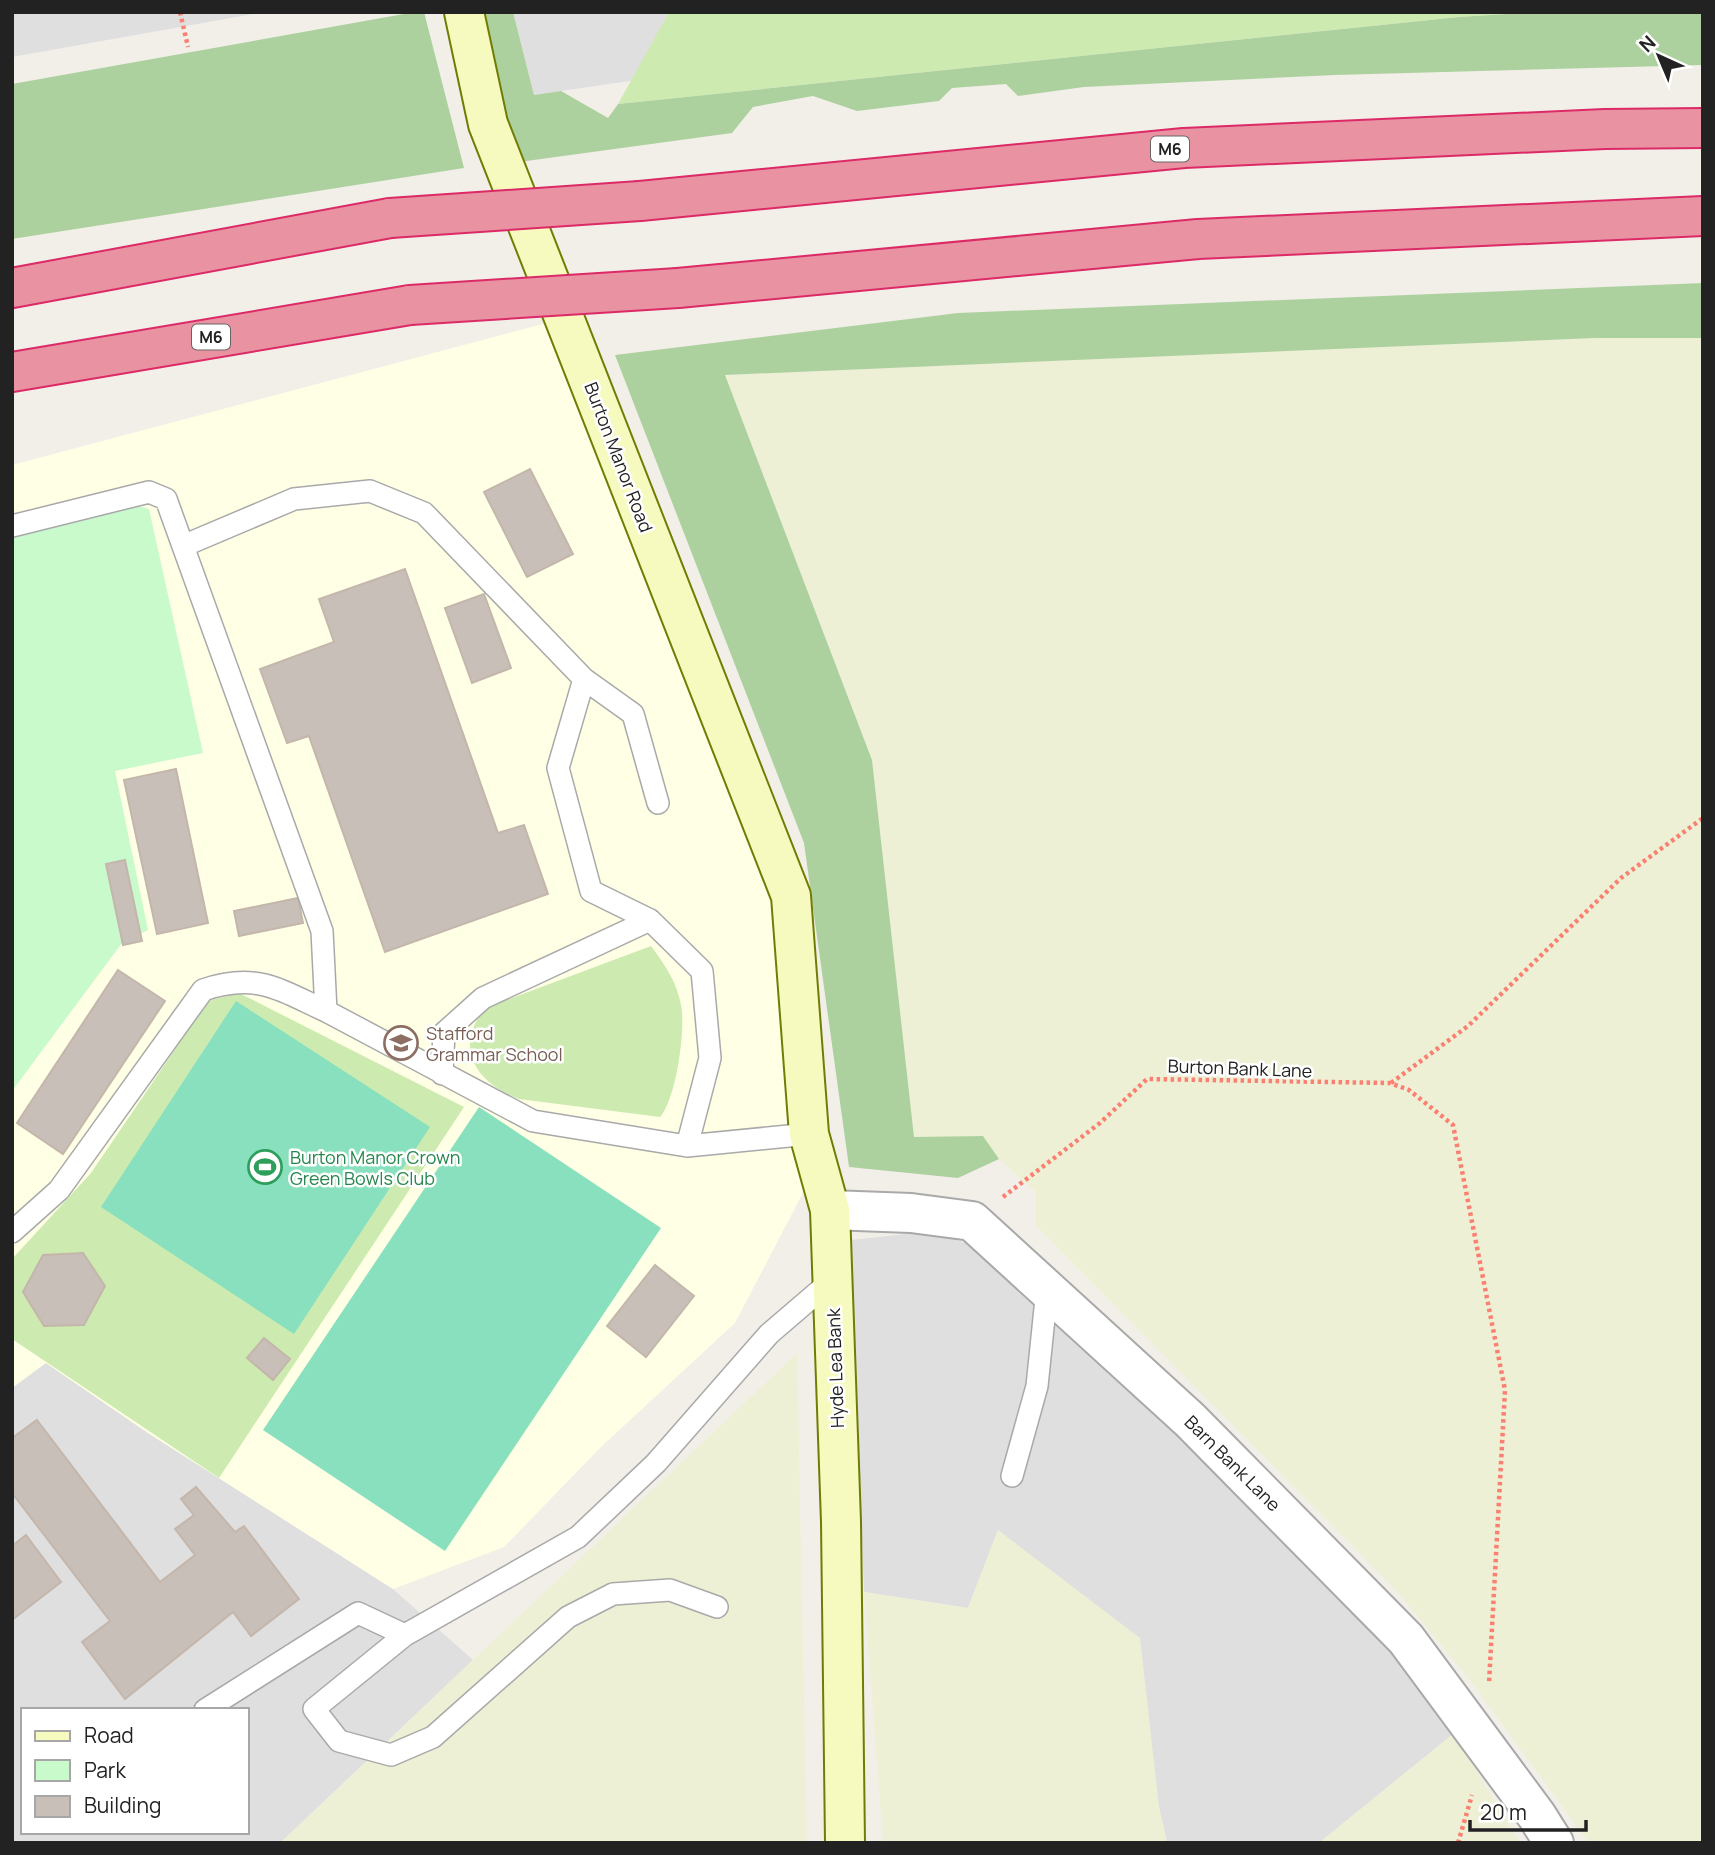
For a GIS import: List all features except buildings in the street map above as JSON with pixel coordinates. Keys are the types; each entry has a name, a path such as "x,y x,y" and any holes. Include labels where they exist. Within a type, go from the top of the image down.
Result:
{"highway":[{"name":"M6","path":"12,288 390,218 640,201 1184,148 1605,129 1703,128"},
{"name":"M6","path":"12,372 410,305 678,288 1198,239 1703,216"}],"street":[{"name":"Burton Manor Road","path":"464,12 488,124 791,896"},
{"name":"Hyde Lea Bank","path":"791,896 809,1134 830,1210 841,1522 845,1843"},
{"path":"830,1210 911,1213 972,1221"},
{"name":"Barn Bank Lane","path":"972,1221 1190,1419 1406,1639 1554,1843"}],"lane":[{"path":"183,546 294,499 370,491 424,513 584,679 633,714 658,803"},
{"path":"12,526 149,492 166,499 322,931 326,1011"},
{"path":"584,679 558,768 591,891 650,920 702,971 710,1058 687,1146"},
{"path":"442,1074 444,1032 483,998 650,920"},
{"path":"12,1232 59,1190 203,990 229,981 265,983 326,1011 533,1121 687,1146 809,1134"},
{"path":"717,1607 670,1590 613,1594 568,1617 433,1737 391,1755 339,1741 314,1709 405,1635 578,1537 656,1463 769,1334 832,1280"},
{"path":"1012,1476 1037,1387 1047,1289"},
{"path":"208,1708 358,1612 405,1635"}],"path":[{"path":"180,12 188,47"},
{"path":"1390,1083 1468,1026 1621,878 1703,818"},
{"name":"Burton Bank Lane","path":"972,1221 1100,1123 1147,1079 1390,1083"},
{"path":"1390,1083 1409,1090 1453,1125 1505,1390 1485,1748 1458,1843"}],"shaded area":[{"path":"12,12 265,12 12,57"},
{"path":"513,12 1251,12 1010,25 534,95"},
{"name":"Stafford Grammar School","path":"558,320 773,902 807,1185 735,1323 602,1446 504,1547 393,1589 148,1433 46,1363 12,1388 12,465"},
{"path":"1595,338 1703,338 1703,1843 1589,1843 1473,1684 1397,1591 1036,1226 1036,1192 999,1159 983,1136 914,1138 872,760 725,375"},
{"path":"933,1231 976,1247 1204,1451 1374,1631 1453,1734 1319,1843 1167,1843 1159,1807 998,1530 968,1608 864,1592 851,1240"},
{"path":"797,1353 807,1843 281,1843 473,1660"},
{"path":"45,1362 148,1433 393,1589 473,1660 280,1843 12,1843 12,1388"},
{"path":"998,1530 1140,1638 1159,1807 1167,1843 883,1843 864,1592 968,1608"},
{"path":"1453,1734 1521,1843 1319,1843"}],"green space":[{"path":"424,12 464,168 12,239 12,84"},
{"path":"480,12 513,12 534,95 561,91 608,118 618,104 1459,17 1536,12 1703,12 1703,65 1335,75 1084,87 1018,96 1006,84 952,88 939,101 857,111 813,96 753,107 732,133 519,162 501,123"},
{"path":"1536,12 1459,17 618,104 668,14"},
{"path":"1703,283 1703,338 1595,338 725,375 872,760 914,1137 983,1136 999,1159 958,1178 849,1167 804,843 615,355 958,313"},
{"path":"115,500 149,509 203,753 115,771 148,930 122,943 12,1091 12,523"},
{"path":"651,946 673,981 682,1016 681,1046 675,1080 666,1108 660,1117 519,1099 491,1084 481,1074 470,1050 476,1023 485,1008"},
{"path":"239,993 464,1107 219,1478 12,1339 12,1259 91,1173 208,1001"},
{"name":"Burton Manor Crown Green Bowls Club","path":"236,1001 430,1127 294,1334 101,1207"},
{"path":"479,1107 661,1228 445,1551 263,1430"}],"place":[{"name":"Stafford Grammar School","path":"401,1043"},
{"name":"Burton Manor Crown Green Bowls Club","path":"265,1167"}]}
